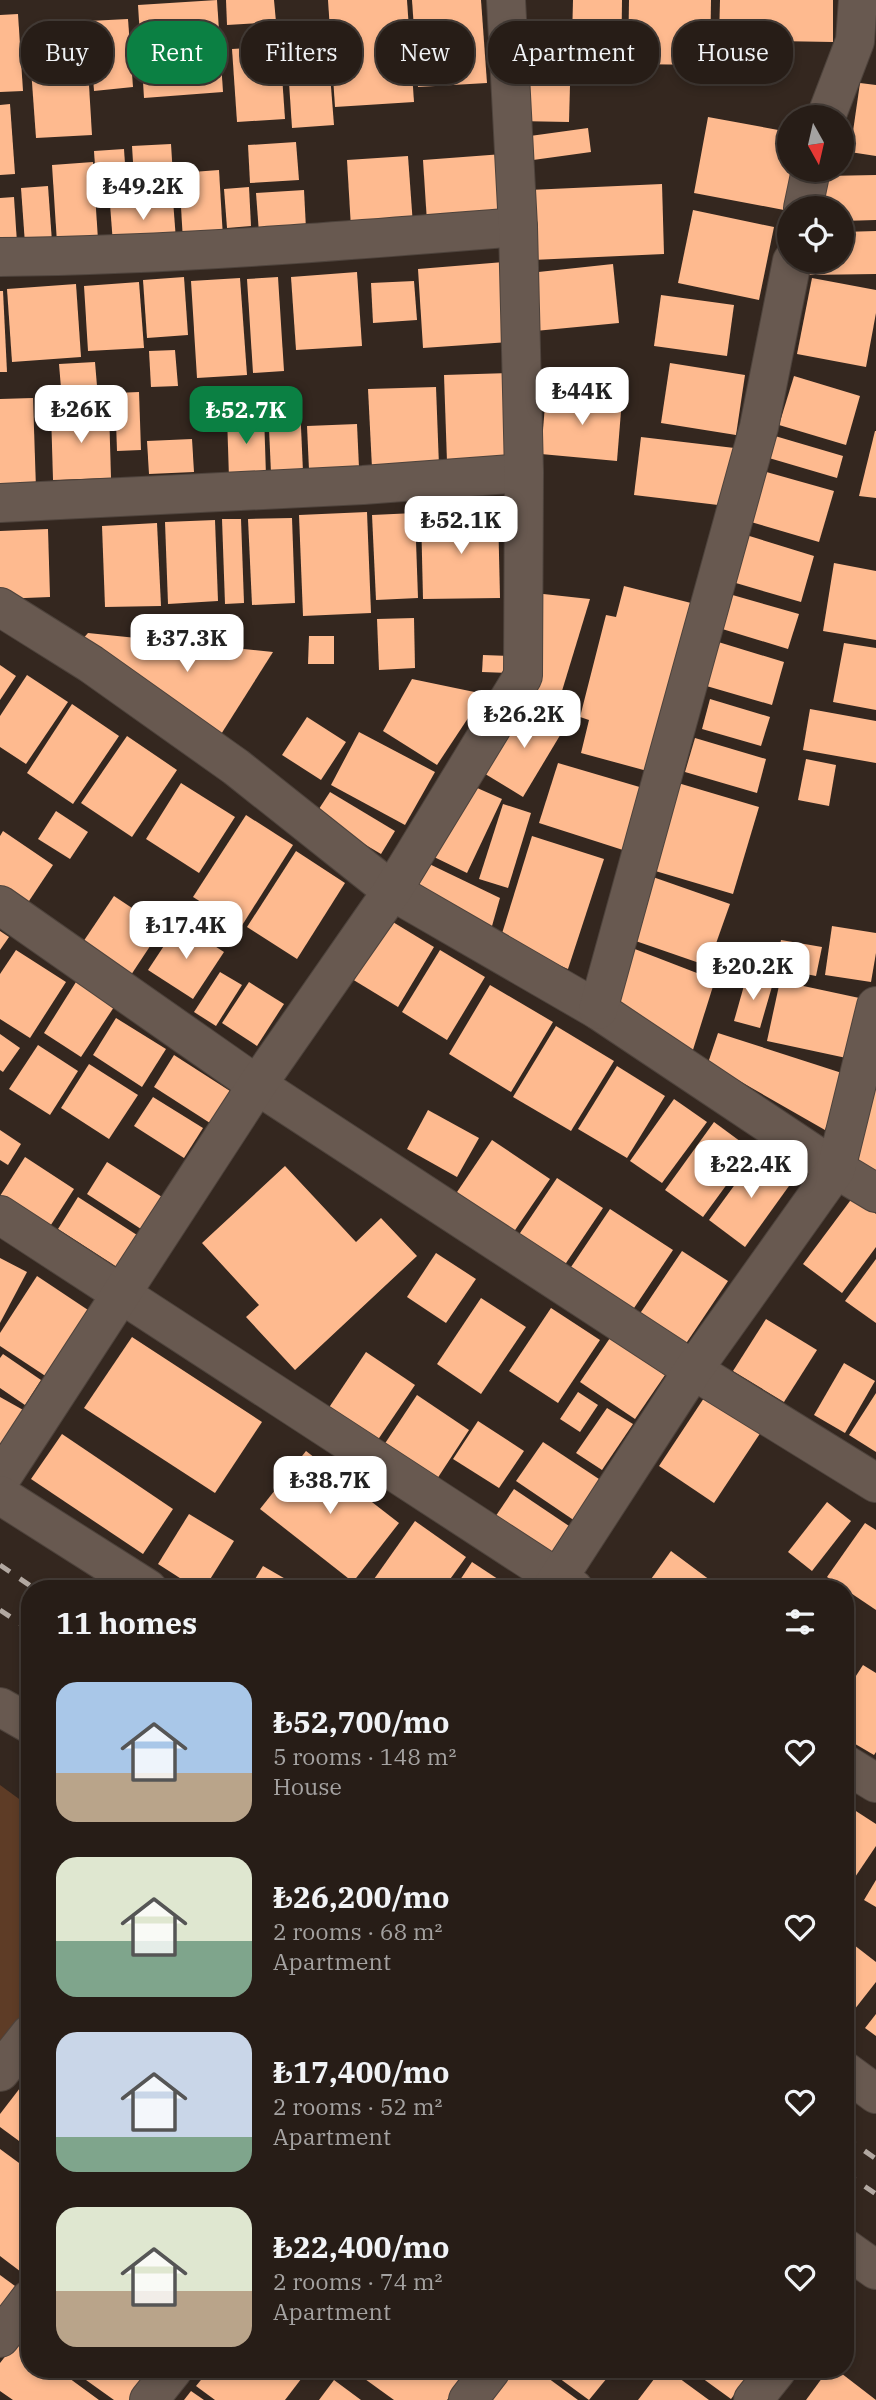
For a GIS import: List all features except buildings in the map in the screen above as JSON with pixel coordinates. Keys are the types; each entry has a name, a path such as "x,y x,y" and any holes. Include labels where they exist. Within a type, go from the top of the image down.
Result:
{"street":[{"path":"0,1480 257,1085 392,891 523,677 524,472 518,227 506,0"},
{"path":"831,105 856,41 858,0"},
{"path":"0,257 109,256 518,227"},
{"path":"598,1010 758,428 790,273"},
{"path":"0,503 363,485 524,472"},
{"path":"0,607 91,664 236,767 392,891 598,1010 835,1169 876,1193"},
{"path":"0,905 257,1085 693,1370 876,1483"},
{"path":"564,1580 693,1370 835,1169 876,1006"},
{"path":"0,1215 553,1580"},
{"path":"0,1495 134,1580"},
{"path":"0,1707 21,1719"},
{"path":"854,1770 876,1783"},
{"path":"0,2072 21,2045"},
{"path":"854,2078 876,2094"},
{"path":"0,2338 21,2311"},
{"path":"149,2400 167,2378"},
{"path":"468,2400 485,2378"},
{"path":"753,2400 771,2378"}],"shaded area":[{"path":"0,1785 21,1800 21,2017 0,2044"}],"railway":[{"path":"0,1565 22,1580"},
{"path":"0,1610 21,1624"},
{"path":"854,2143 876,2159"},
{"path":"854,2179 876,2194"}]}
